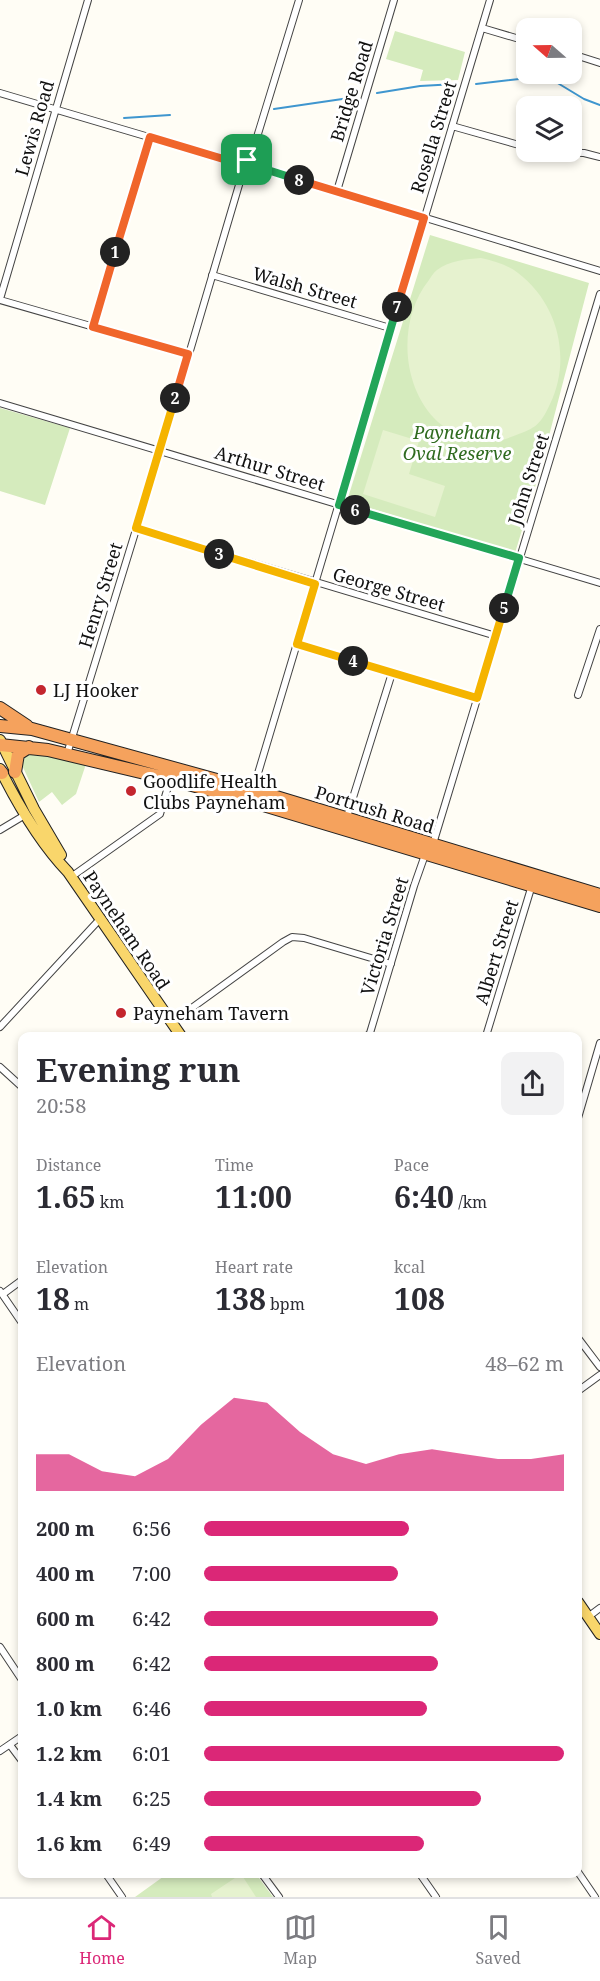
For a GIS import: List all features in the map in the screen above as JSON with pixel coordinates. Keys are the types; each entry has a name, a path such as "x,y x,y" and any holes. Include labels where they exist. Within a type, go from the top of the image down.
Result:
{"highway":[{"path":"0,708 32,729"},
{"name":"Portrush Road","path":"0,726 32,729 429,850 533,880 600,895"},
{"name":"Portrush Road","path":"1,743 67,754 252,796"},
{"path":"15,772 18,754 28,747"},
{"name":"Portrush Road","path":"533,880 600,906"}],"main road":[{"name":"Payneham Road","path":"1,743 69,874 178,1032"},
{"name":"Payneham Road","path":"1,771 56,860 69,874"},
{"path":"582,1608 600,1634"}],"street":[{"name":"Lewis Road","path":"0,299 88,0"},
{"name":"Henry Street","path":"67,754 160,452 245,164 257,137 299,0"},
{"name":"Bridge Road","path":"337,191 394,0"},
{"name":"Rosella Street","path":"252,796 390,328 490,0"},
{"path":"482,28 516,38"},
{"path":"582,57 600,63"},
{"path":"0,93 337,191 600,271"},
{"path":"452,126 516,144"},
{"path":"93,327 150,137"},
{"path":"582,153 600,157"},
{"name":"Walsh Street","path":"212,275 390,328"},
{"name":"John Street","path":"429,850 600,294"},
{"path":"0,299 188,354"},
{"name":"Arthur Street","path":"0,403 600,583"},
{"name":"George Street","path":"136,528 315,584 496,636"},
{"path":"578,695 600,629"},
{"path":"297,644 477,698"},
{"path":"344,824 392,673"},
{"path":"69,874 160,814 170,779"},
{"path":"0,830 26,814"},
{"name":"Victoria Street","path":"370,1032 429,850"},
{"name":"Albert Street","path":"487,1032 533,880"},
{"path":"0,1027 99,920"},
{"path":"171,1023 292,937 304,938 391,964"},
{"path":"582,1105 600,1043"},
{"path":"0,1067 18,1083"},
{"path":"18,1282 1,1292 18,1317"},
{"path":"582,1343 600,1367"},
{"path":"582,1388 600,1375"},
{"path":"588,1617 600,1608"},
{"path":"0,1647 18,1674"},
{"path":"0,1751 18,1739"},
{"path":"10,1744 18,1755"},
{"path":"109,1878 122,1897"},
{"path":"265,1878 279,1897"},
{"path":"423,1878 436,1897"},
{"path":"582,1878 595,1897"}],"green space":[{"path":"395,31 465,52 458,80 420,81 423,70 386,59"},
{"name":"Payneham Oval Reserve","path":"430,235 589,283 539,474 515,553 347,501"},
{"path":"481,258 510,268 532,285 552,316 560,351 557,387 539,423 531,429 494,441 466,437 438,422 416,391 410,373 408,353 408,334 412,314 419,296 434,273 441,267 452,263"},
{"path":"0,408 70,428 45,505 0,491"},
{"path":"383,430 419,441 409,474 445,486 435,517 363,494"},
{"path":"28,752 86,764 76,794 62,805 52,792 39,802 21,763 21,759"},
{"path":"161,1878 259,1878 273,1897 135,1897"},
{"path":"235,1878 244,1878 256,1897 212,1897 211,1894"}],"waterway":[{"path":"476,84 546,76 584,99 600,105"},
{"path":"377,93 420,86 456,84"},
{"path":"274,109 356,97"},
{"path":"124,118 170,115"}],"place":[{"name":"LJ Hooker","path":"41,690"},
{"name":"Goodlife Health Clubs Payneham","path":"131,791"},
{"name":"Payneham Tavern","path":"121,1013"}],"route":[{"path":"150,137 240,164 242,160 247,160 249,164 424,218 339,505 519,558 477,698 297,644 315,584 136,528 188,354 93,327 150,137"}]}
